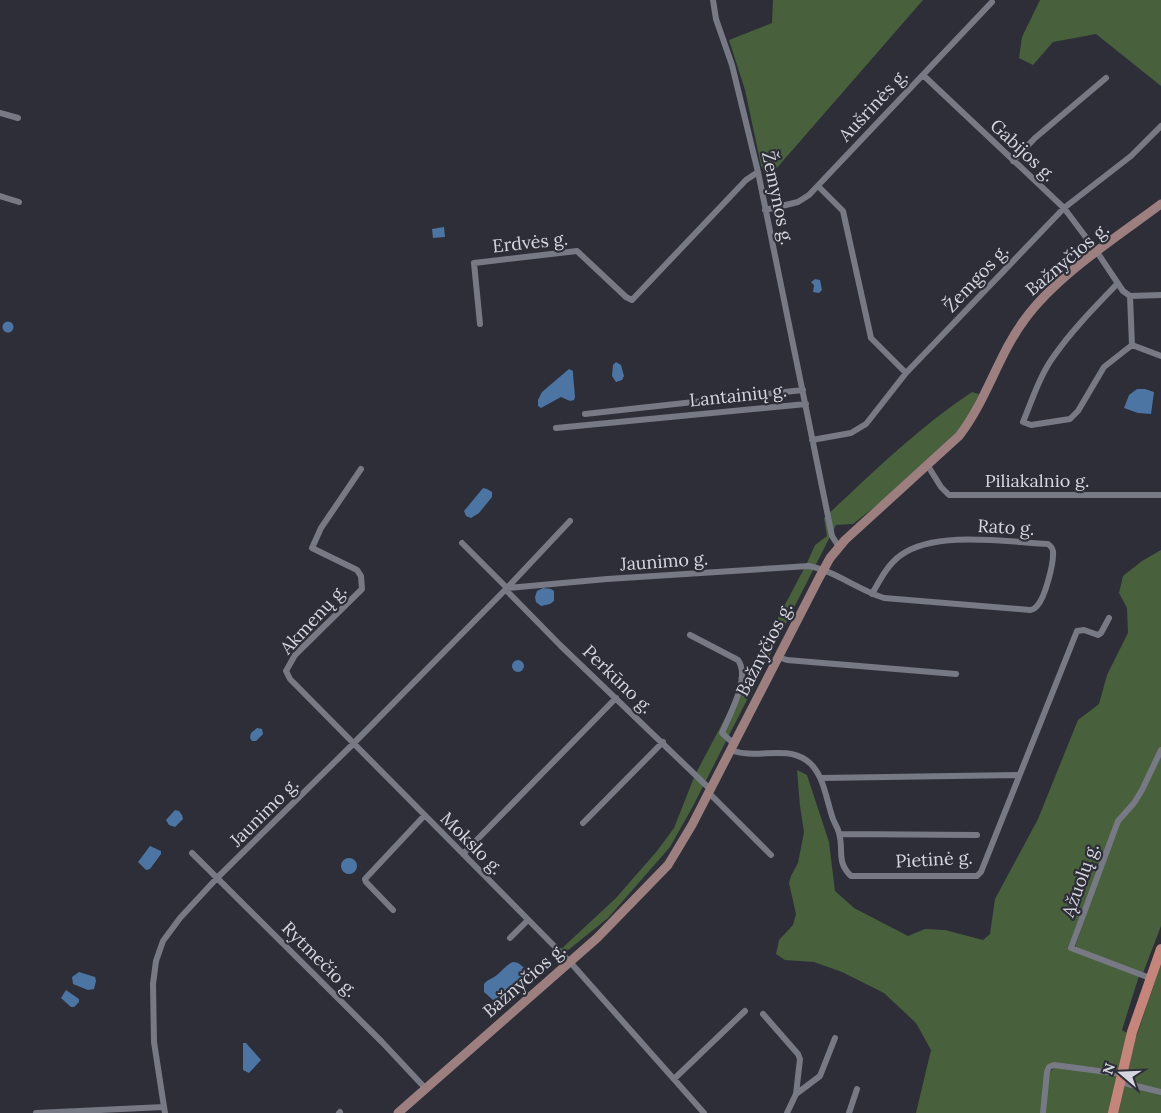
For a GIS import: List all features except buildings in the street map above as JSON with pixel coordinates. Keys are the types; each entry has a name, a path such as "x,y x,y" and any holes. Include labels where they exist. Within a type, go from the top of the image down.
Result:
{"main road":[{"name":"Bažnyčios g.","path":"398,1113 597,938 668,865 684,840 710,791 823,570 839,547 952,444 967,426 1012,340 1024,320 1039,301 1097,252 1161,204"},
{"path":"1113,1113 1135,1024 1161,949"}],"street":[{"name":"Žemynos g.","path":"713,0 716,20 732,65 758,172 806,404"},
{"name":"Aušrinės g.","path":"765,210 798,202 818,186 992,2"},
{"name":"Gabijos g.","path":"923,75 1064,208 1097,252 1117,284 1130,296"},
{"path":"1013,161 1035,138 1106,78"},
{"path":"0,113 18,118"},
{"name":"Žemgos g.","path":"812,440 851,433 866,424 906,373 1064,208 1131,156 1161,126"},
{"name":"Erdvės g.","path":"480,324 474,262 577,251 626,297 632,300 746,180 758,172"},
{"path":"818,186 843,211 871,338 906,373"},
{"path":"0,196 19,202"},
{"path":"1117,284 1053,356 1044,372 1023,422 1031,425 1070,419 1078,411 1104,367 1132,345"},
{"path":"1132,345 1130,296 1161,296"},
{"path":"1132,345 1161,356"},
{"path":"585,414 803,390"},
{"name":"Lantainių g.","path":"556,428 806,404 832,536 839,547"},
{"name":"Piliakalnio g.","path":"928,466 941,487 949,495 1161,495"},
{"name":"Akmenų g.","path":"353,744 296,686 286,670 295,655 362,589 361,576 357,570 312,548 321,528 361,469"},
{"name":"Jaunimo g.","path":"164,1110 154,1042 153,984 156,961 163,941 180,918 217,878 353,744 506,589 570,521"},
{"name":"Rato g.","path":"823,570 872,594 895,600 1030,610 1034,609 1041,600 1050,576 1053,551 1048,544 956,539 932,543 916,547 900,556 884,573 872,594"},
{"name":"Perkūno g.","path":"462,543 616,698 663,742 771,855"},
{"name":"Jaunimo g.","path":"506,589 801,566 823,570"},
{"name":"Pietinė g.","path":"733,747 740,754 788,752 807,760 821,778 833,820 840,834 842,861 845,870 851,876 977,876 981,872 1077,631 1084,630 1098,635 1102,633 1109,618"},
{"path":"690,635 738,660 742,666 744,674 742,684 722,734 733,747"},
{"path":"778,657 787,660 956,674"},
{"path":"463,854 616,698"},
{"path":"583,823 663,742"},
{"name":"Mokslo g.","path":"353,744 570,962 704,1113"},
{"name":"Ąžuolų g.","path":"1150,978 1071,948 1118,821 1134,803 1142,790 1161,750"},
{"path":"821,778 1019,775"},
{"path":"393,910 366,882 365,878 424,816"},
{"path":"840,834 977,835"},
{"name":"Rytmečio g.","path":"192,853 382,1042 426,1089"},
{"path":"510,938 528,920"},
{"path":"674,1079 745,1010"},
{"path":"763,1014 798,1054 800,1065 796,1081 796,1094 787,1113"},
{"path":"796,1094 820,1076 835,1038"},
{"path":"1043,1113 1047,1072 1054,1065 1121,1078 1161,1092"},
{"path":"849,1113 858,1089"},
{"path":"36,1113 164,1110"}],"green space":[{"path":"773,0 923,0 769,177 766,178 761,165 745,90 729,40 772,23"},
{"path":"1040,0 1161,0 1161,86 1096,34 1053,42 1033,65 1019,58 1022,37"},
{"path":"972,392 979,394 969,415 956,433 887,497 853,524 836,525 692,808 670,847 608,918 562,955 559,951 616,898 657,851 674,828 695,775 815,545 827,536 824,518 914,436"},
{"path":"1161,550 1161,747 1133,801 1116,820 1068,949 1139,976 1122,1030 1127,1033 1119,1070 1051,1063 1041,1113 916,1113 931,1050 916,1023 884,993 842,972 814,962 785,960 776,954 779,940 793,925 796,914 789,883 798,863 804,832 797,770 807,775 829,842 835,891 854,908 908,936 925,929 945,930 983,940 990,934 995,899 1038,819 1078,720 1099,704 1107,675 1128,633 1127,608 1119,593 1123,576 1142,561"},
{"path":"1161,753 1161,926 1143,973 1075,947 1118,822"},
{"path":"1161,964 1161,1113 1117,1113 1135,1040"},
{"path":"1055,1067 1113,1074 1118,1077 1111,1113 1045,1113 1049,1073"}],"water":[{"path":"444,227 445,237 433,238 432,229"},
{"path":"815,279 820,280 822,290 819,293 813,292 814,285 811,282"},
{"path":"8,321 14,327 8,333 2,327"},
{"path":"616,362 621,365 624,376 622,380 616,382 612,376 613,365"},
{"path":"569,369 573,371 574,400 570,401 561,397 541,408 538,406 538,400 542,392"},
{"path":"1137,389 1154,392 1151,414 1138,413 1124,408 1129,395"},
{"path":"483,488 492,492 492,497 479,513 471,518 466,516 464,511"},
{"path":"543,588 554,591 554,601 541,606 536,602 535,597 537,591"},
{"path":"518,660 524,666 518,672 512,666"},
{"path":"257,728 262,729 263,734 256,741 252,741 250,738 251,733"},
{"path":"175,810 179,811 183,819 175,827 169,825 166,820"},
{"path":"150,846 161,851 161,854 150,869 146,870 138,862"},
{"path":"349,858 357,866 349,874 341,866"},
{"path":"513,962 524,968 527,972 525,976 499,999 493,1000 484,992 484,984"},
{"path":"79,972 95,977 94,989 88,990 73,984 72,977"},
{"path":"66,990 79,999 79,1002 74,1007 71,1007 61,998"},
{"path":"243,1043 246,1043 261,1060 249,1073 243,1070"}]}
